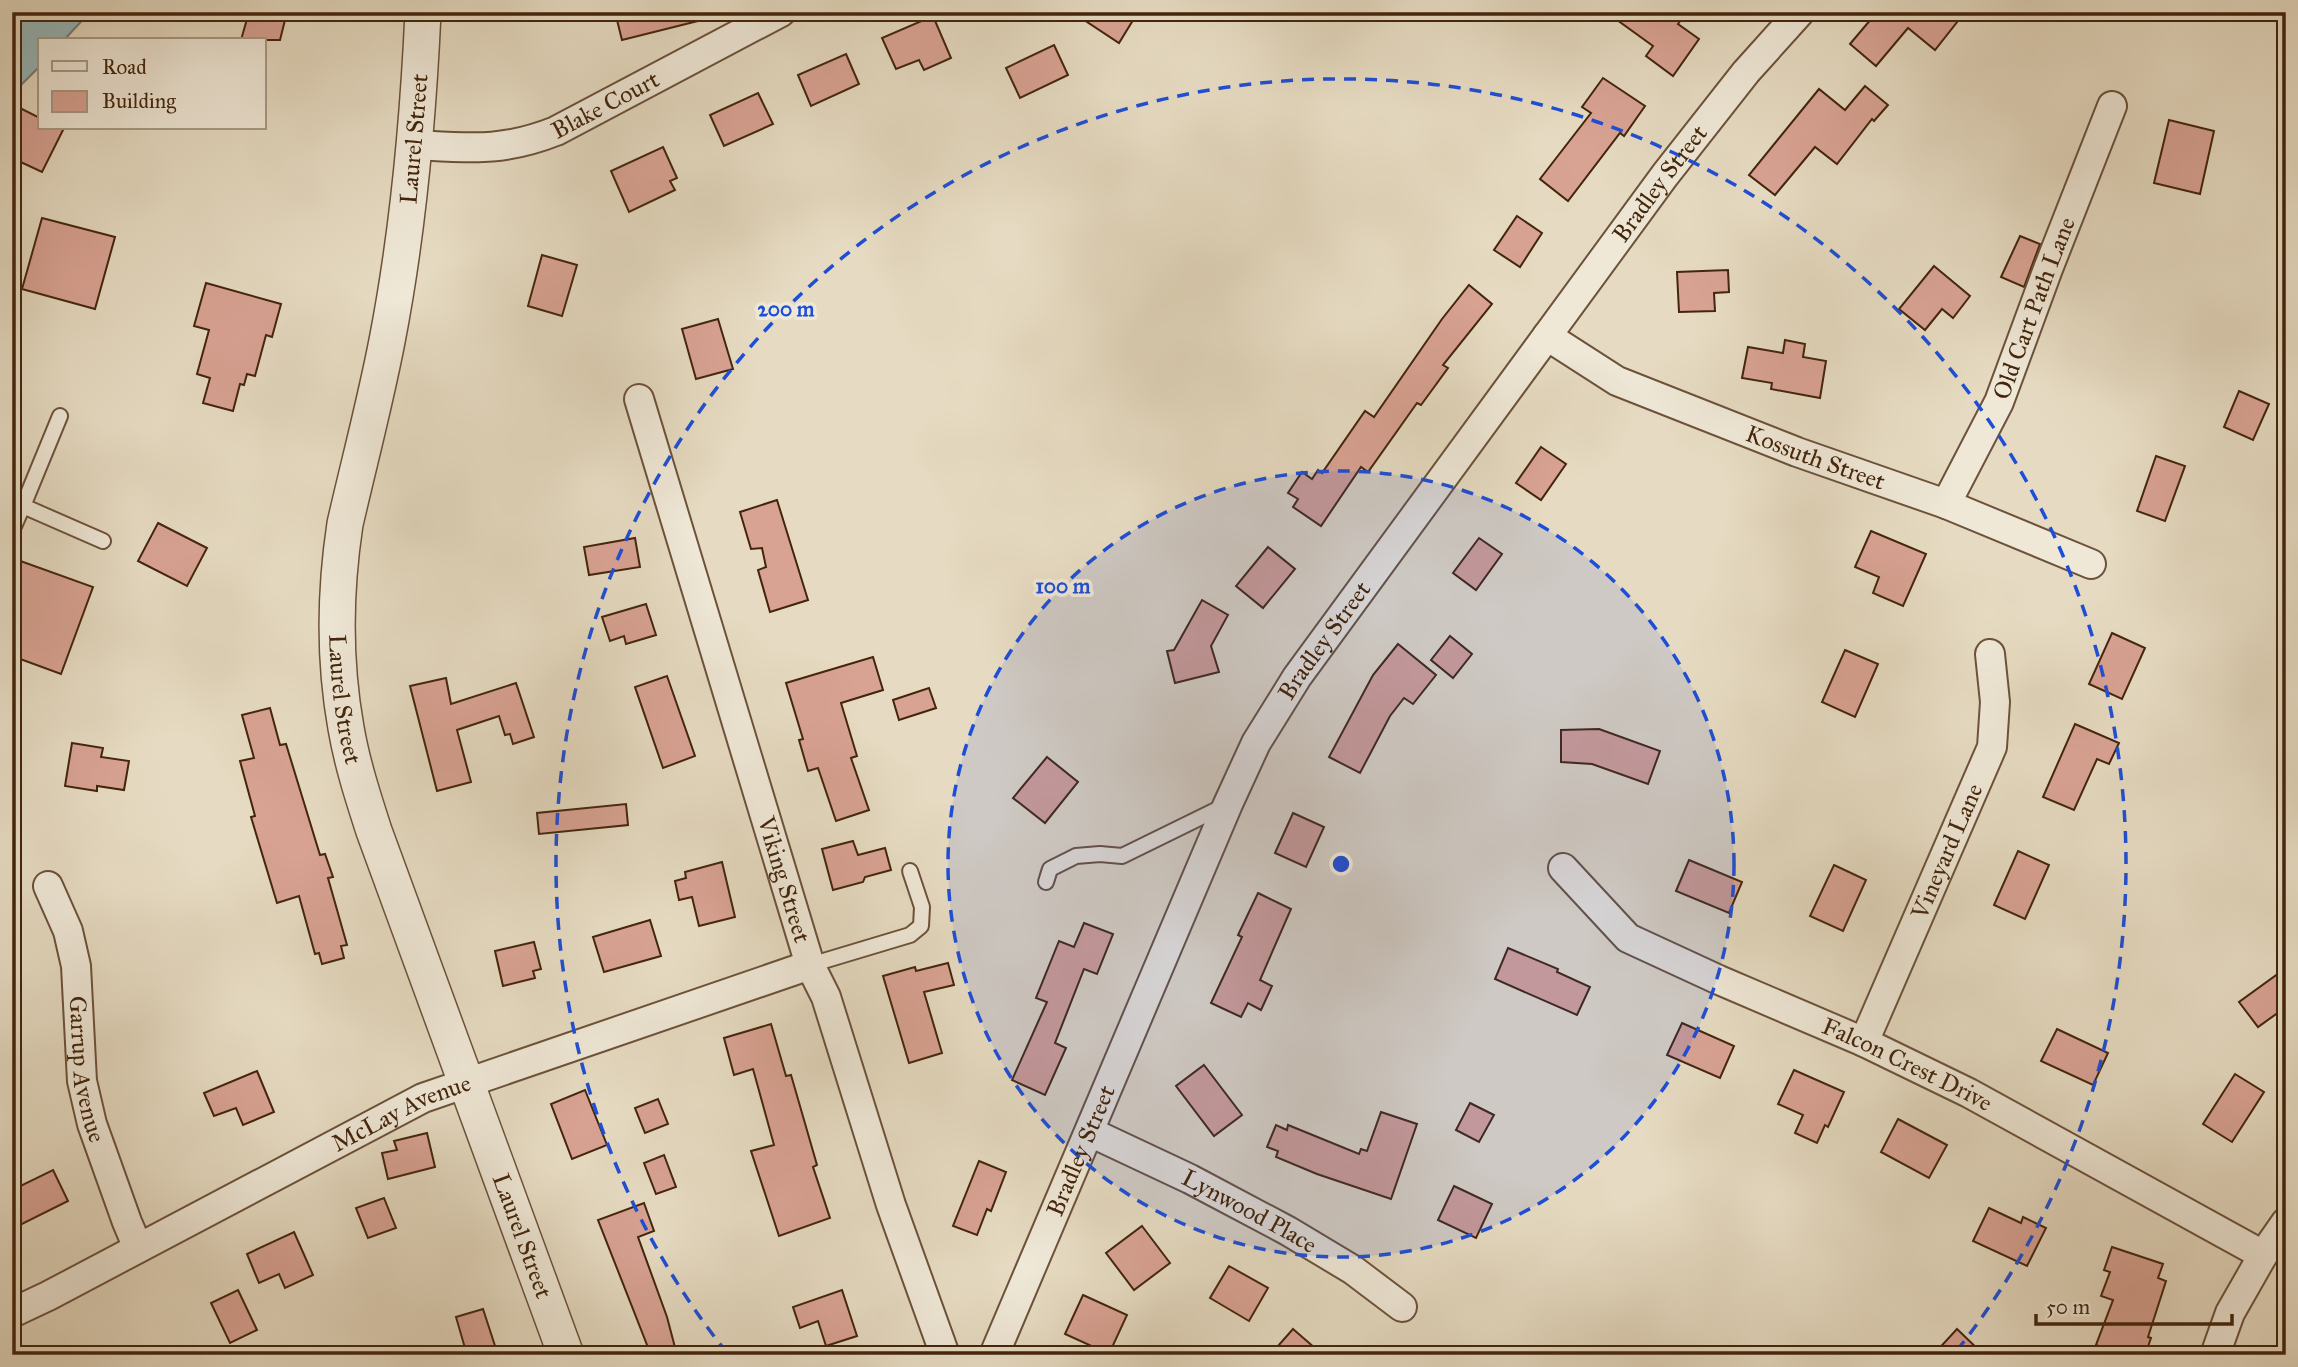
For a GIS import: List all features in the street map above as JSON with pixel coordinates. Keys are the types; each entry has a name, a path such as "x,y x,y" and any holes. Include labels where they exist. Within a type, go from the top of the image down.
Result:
{"street":[{"name":"Laurel Street","path":"423,12 416,145 400,265 387,343 342,543 338,646 341,700 356,774 374,831 566,1355"},
{"name":"Blake Court","path":"416,145 495,148 527,142 556,131 781,12"},
{"name":"Bradley Street","path":"993,1355 1256,743 1297,677 1709,118 1800,12"},
{"name":"Old Cart Path Lane","path":"1946,504 2000,402 2048,269 2112,106"},
{"name":"Kossuth Street","path":"1547,336 1617,381 1797,452 1946,504 2091,564"},
{"name":"Viking Street","path":"639,399 810,965 826,997 891,1205 945,1355"},
{"name":"Vineyard Lane","path":"1864,1042 1992,747 1995,702 1990,654"},
{"name":"Falcon Crest Drive","path":"1563,868 1628,938 1718,980 1864,1042 2023,1121 2263,1255"},
{"name":"Garrup Avenue","path":"48,886 68,931 76,966 82,1081 92,1124 138,1248"},
{"name":"McLay Avenue","path":"12,1313 423,1098 810,965"},
{"name":"Lynwood Place","path":"1090,1132 1189,1179 1287,1231 1353,1270 1402,1307"},
{"path":"2215,1355 2230,1313 2263,1255 2286,1222"}],"lane":[{"path":"12,531 18,504 60,416"},
{"path":"18,504 103,541"},
{"path":"1046,882 1050,869 1076,856 1122,856 1228,804"},
{"path":"810,965 910,935 921,926 922,908 910,870"}],"water":[{"path":"12,12 90,12 66,38 38,38 38,68 12,94"}],"building":[{"path":"249,12 285,20 280,40 242,38"},
{"path":"615,12 701,12 702,20 622,40"},
{"path":"1072,12 1138,12 1119,43"},
{"path":"1606,12 1687,12 1678,24 1699,39 1673,76 1646,56 1653,46"},
{"path":"1877,12 1965,12 1935,50 1908,28 1876,66 1850,44"},
{"path":"933,16 951,58 924,70 919,60 896,69 882,38"},
{"path":"1054,45 1068,75 1020,98 1006,68"},
{"path":"846,54 859,84 811,106 798,75"},
{"path":"1603,78 1645,106 1624,136 1620,133 1568,201 1540,179 1591,113 1582,107"},
{"path":"1865,86 1888,105 1874,121 1872,119 1837,164 1815,147 1775,195 1749,175 1819,89 1845,110"},
{"path":"758,93 773,124 724,146 710,115"},
{"path":"12,104 38,117 38,130 63,130 42,172 12,158"},
{"path":"2169,120 2214,131 2200,194 2154,183"},
{"path":"663,147 677,178 670,181 675,190 629,212 611,171"},
{"path":"1517,216 1542,233 1520,267 1494,250"},
{"path":"42,218 115,237 95,309 22,289"},
{"path":"2020,236 2040,244 2024,287 2001,277"},
{"path":"542,255 577,265 562,316 528,306"},
{"path":"1934,266 1970,296 1953,318 1942,309 1925,330 1899,309"},
{"path":"1728,270 1729,292 1714,293 1715,311 1679,312 1677,272"},
{"path":"206,283 281,304 272,337 266,335 255,376 247,374 244,385 240,384 233,411 203,403 210,378 197,374 209,330 194,326"},
{"path":"1469,285 1492,304 1443,365 1448,368 1421,405 1417,403 1368,472 1361,467 1321,526 1293,507 1298,499 1288,493 1302,472 1312,479 1318,470 1322,473 1365,411 1374,417"},
{"path":"718,319 733,369 696,379 682,329"},
{"path":"1785,340 1805,344 1803,357 1826,361 1820,398 1771,389 1772,383 1742,378 1748,347 1783,353"},
{"path":"2239,391 2269,404 2253,440 2224,427"},
{"path":"1541,447 1566,464 1541,500 1516,483"},
{"path":"2156,456 2185,466 2165,521 2137,511"},
{"path":"777,500 808,600 770,612 758,570 766,567 762,548 751,549 740,512"},
{"path":"158,523 207,548 187,586 138,561"},
{"path":"1871,531 1926,554 1903,606 1873,593 1879,577 1855,567"},
{"path":"635,538 640,567 589,575 584,547"},
{"path":"1479,538 1502,554 1476,590 1453,573"},
{"path":"1268,547 1295,569 1263,608 1236,586"},
{"path":"12,558 93,587 61,674 12,656"},
{"path":"1202,600 1228,615 1211,646 1219,672 1175,683 1167,651 1174,650"},
{"path":"646,604 656,635 626,644 624,636 610,641 602,617"},
{"path":"2112,633 2145,648 2122,699 2089,684"},
{"path":"1450,636 1472,654 1453,678 1431,660"},
{"path":"1398,644 1436,675 1413,704 1404,698 1390,716 1360,773 1329,757 1373,675"},
{"path":"1845,650 1878,664 1855,717 1822,702"},
{"path":"873,657 883,690 841,703 857,756 851,758 869,810 836,821 818,768 808,771 799,740 803,739 786,683"},
{"path":"667,676 695,756 663,768 635,687"},
{"path":"446,678 451,704 516,683 534,737 513,744 510,734 505,735 499,716 457,730 471,782 437,791 410,686"},
{"path":"929,688 936,708 899,720 893,700"},
{"path":"270,708 280,745 286,744 320,855 325,854 333,877 328,878 347,945 341,946 344,958 322,964 319,953 315,954 299,896 277,903 251,817 255,816 240,761 254,758 242,715"},
{"path":"2075,724 2119,743 2109,764 2097,759 2074,810 2043,797"},
{"path":"1599,729 1660,751 1648,784 1592,764 1561,762 1561,730"},
{"path":"72,743 103,748 101,757 129,761 124,790 97,786 97,791 65,786"},
{"path":"1047,757 1078,782 1045,823 1013,798"},
{"path":"626,804 628,825 539,834 537,813"},
{"path":"1293,813 1324,827 1306,867 1275,853"},
{"path":"853,841 858,855 885,848 891,870 865,877 863,882 833,890 822,849"},
{"path":"2018,851 2049,865 2025,919 1994,905"},
{"path":"1689,860 1742,882 1729,913 1676,891"},
{"path":"722,862 735,917 699,926 692,897 679,900 675,881 686,878 685,872"},
{"path":"1834,865 1866,880 1843,931 1810,916"},
{"path":"1258,893 1291,909 1260,980 1272,986 1261,1010 1248,1003 1241,1017 1211,1003 1242,937 1238,935"},
{"path":"650,920 661,956 604,972 593,937"},
{"path":"1084,923 1113,934 1097,974 1084,969 1055,1043 1066,1048 1045,1095 1012,1080 1047,1002 1036,998 1059,941 1074,947"},
{"path":"534,942 541,969 533,971 535,978 503,986 495,951"},
{"path":"1508,948 1558,969 1557,972 1590,987 1577,1015 1495,979"},
{"path":"948,963 954,985 924,992 942,1053 909,1063 883,976 915,967 916,971"},
{"path":"2286,968 2286,1007 2258,1027 2239,1002"},
{"path":"1682,1023 1734,1046 1720,1078 1667,1055"},
{"path":"771,1024 786,1076 791,1075 817,1165 813,1167 830,1218 779,1236 751,1151 774,1145 753,1069 734,1075 724,1038"},
{"path":"2057,1029 2108,1053 2093,1085 2041,1061"},
{"path":"1204,1065 1242,1115 1214,1136 1176,1086"},
{"path":"1794,1070 1844,1092 1828,1127 1825,1125 1817,1143 1795,1133 1803,1115 1778,1104"},
{"path":"257,1071 274,1112 243,1125 236,1108 214,1116 204,1093"},
{"path":"2235,1074 2264,1092 2232,1142 2203,1124"},
{"path":"585,1090 607,1145 572,1159 551,1104"},
{"path":"658,1099 668,1124 645,1133 635,1108"},
{"path":"1470,1103 1494,1115 1479,1142 1456,1130"},
{"path":"1381,1112 1417,1124 1391,1199 1276,1157 1278,1151 1267,1147 1276,1125 1287,1130 1288,1125 1359,1154 1361,1149 1367,1151"},
{"path":"1898,1119 1947,1145 1929,1178 1881,1152"},
{"path":"427,1133 435,1167 388,1179 382,1153 397,1150 394,1141"},
{"path":"664,1155 676,1187 656,1194 644,1163"},
{"path":"979,1161 1006,1172 991,1211 987,1209 977,1235 953,1226"},
{"path":"53,1170 68,1201 12,1229 12,1190"},
{"path":"1454,1186 1492,1204 1476,1238 1438,1220"},
{"path":"384,1198 396,1228 368,1238 356,1208"},
{"path":"644,1203 654,1231 638,1237 667,1317 677,1355 651,1355 598,1220"},
{"path":"1989,1208 2021,1223 2023,1217 2046,1228 2027,1266 1973,1241"},
{"path":"1142,1226 1170,1263 1134,1290 1106,1253"},
{"path":"294,1232 313,1275 285,1288 279,1274 259,1283 247,1254"},
{"path":"2112,1247 2163,1264 2158,1278 2166,1281 2145,1355 2099,1355 2102,1347 2096,1345 2113,1300 2101,1296 2110,1272 2104,1270"},
{"path":"1229,1266 1268,1288 1249,1321 1210,1298"},
{"path":"238,1290 257,1330 230,1343 211,1303"},
{"path":"842,1290 857,1336 826,1346 818,1321 800,1328 793,1307"},
{"path":"1083,1295 1127,1315 1109,1354 1065,1334"},
{"path":"483,1309 498,1355 467,1355 456,1317"},
{"path":"1293,1329 1323,1355 1270,1355"},
{"path":"1957,1329 1984,1355 1933,1355"}]}
